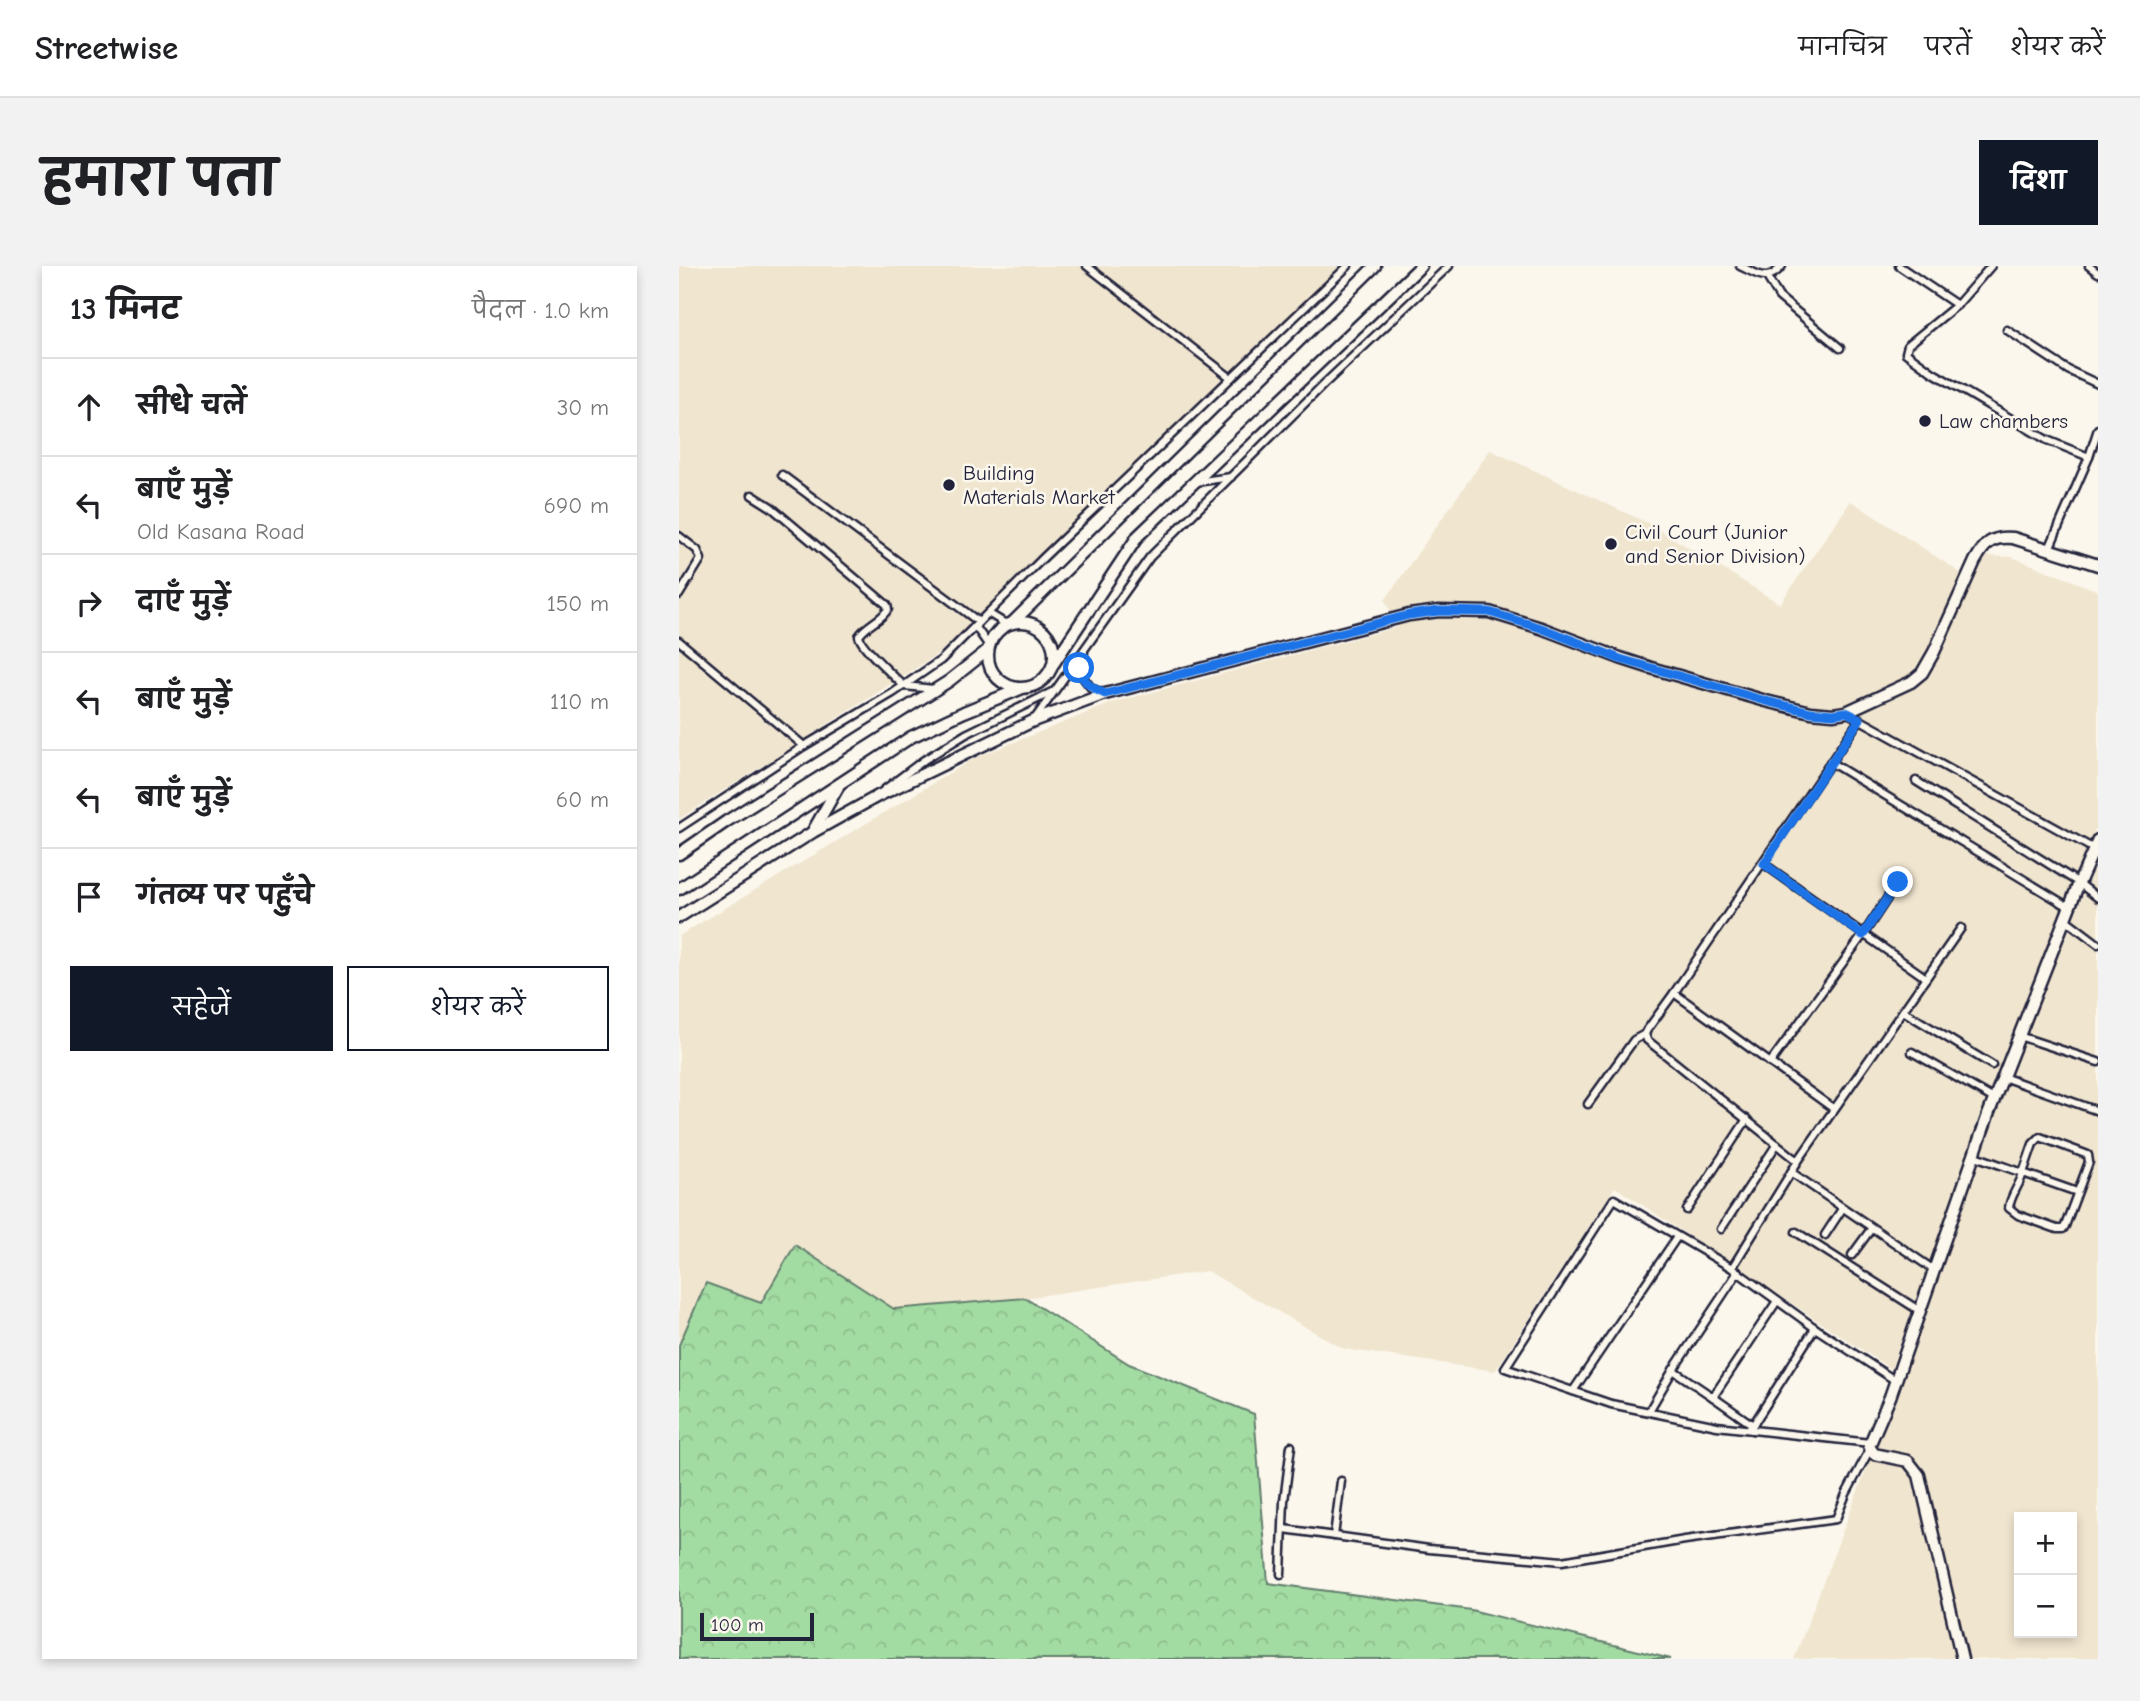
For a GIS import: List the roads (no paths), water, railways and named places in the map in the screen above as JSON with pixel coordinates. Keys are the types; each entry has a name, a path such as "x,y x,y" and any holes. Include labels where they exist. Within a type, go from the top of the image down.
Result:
{"street":[{"path":"1087,266 1230,378"},
{"path":"679,828 941,660 1348,266"},
{"path":"1020,689 1010,687 995,677 989,664 989,648 995,634 1009,624 1375,266"},
{"path":"679,889 911,737 964,712 1028,688 1045,678 1138,536 1421,266"},
{"path":"1033,721 1150,557 1332,377 1450,266"},
{"path":"1740,266 1767,277 1779,297 1840,348"},
{"path":"1767,277 1775,274 1782,266"},
{"path":"1899,266 1957,305"},
{"path":"1991,266 1957,305 1908,345 1906,353 1932,372 2047,440 2089,457"},
{"path":"2089,266 2098,273"},
{"path":"2007,330 2068,370 2098,384"},
{"path":"2049,549 2089,457 2098,429"},
{"path":"782,475 977,624 989,648"},
{"path":"1196,482 1233,477"},
{"path":"752,495 771,507 887,605 885,614 866,627 859,640 904,686 936,689"},
{"path":"679,536 697,550 701,559 679,595"},
{"path":"679,918 813,832 878,796 1033,721 1105,694 1409,615 1476,611 1541,628 1620,659 1766,701 1811,712 1833,714 1846,712 1911,682 1922,673 1975,561 1993,539 2013,538 2098,565"},
{"path":"988,613 1009,624 1029,622 1044,630 1053,643 1054,663"},
{"path":"679,641 804,746"},
{"path":"1087,645 1079,672 1092,689 1105,694"},
{"path":"679,854 936,689 989,648"},
{"path":"878,796 898,778 965,734 1053,691"},
{"path":"1285,1529 1429,1549 1562,1561 1685,1540 1836,1519 1896,1381 1994,1099 2096,844 1846,712"},
{"path":"1588,1104 1634,1040 1645,1034 1674,993 1860,719"},
{"path":"1830,762 2069,907"},
{"path":"1916,781 2079,883 2098,898"},
{"path":"813,832 840,783"},
{"path":"1764,864 1926,978"},
{"path":"1770,1063 1898,882"},
{"path":"2065,919 2098,944"},
{"path":"1649,1411 1798,1161 1961,928"},
{"path":"1674,993 1834,1109"},
{"path":"1903,1011 1992,1065"},
{"path":"1645,1034 1650,1042 1798,1161"},
{"path":"2019,1036 2098,1062"},
{"path":"1912,1052 1994,1099"},
{"path":"2003,1077 2098,1111"},
{"path":"1687,1210 1747,1119"},
{"path":"2044,1137 2088,1155 2089,1162 2063,1229 2018,1215 2009,1208 2023,1173 2037,1138 2044,1137"},
{"path":"1721,1229 1777,1144"},
{"path":"1975,1156 2077,1192"},
{"path":"1791,1172 1934,1270"},
{"path":"1870,1446 1752,1428 1717,1426 1611,1404 1505,1368 1614,1199 1735,1270 1815,1328 1896,1381"},
{"path":"1825,1235 1842,1209"},
{"path":"1852,1255 1871,1229"},
{"path":"1796,1232 1920,1311"},
{"path":"1573,1391 1677,1237"},
{"path":"1713,1397 1777,1301"},
{"path":"1752,1428 1815,1328"},
{"path":"1673,1370 1752,1428"},
{"path":"1281,1574 1285,1529 1284,1501 1291,1446"},
{"path":"1870,1446 1874,1454 1908,1461 1919,1475 1962,1659"},
{"path":"1334,1536 1341,1481"}],"place":[{"name":"Law chambers","path":"1925,421"},
{"name":"Building Materials Market","path":"949,485"},
{"name":"Civil Court (Junior and Senior Division)","path":"1611,544"}]}
